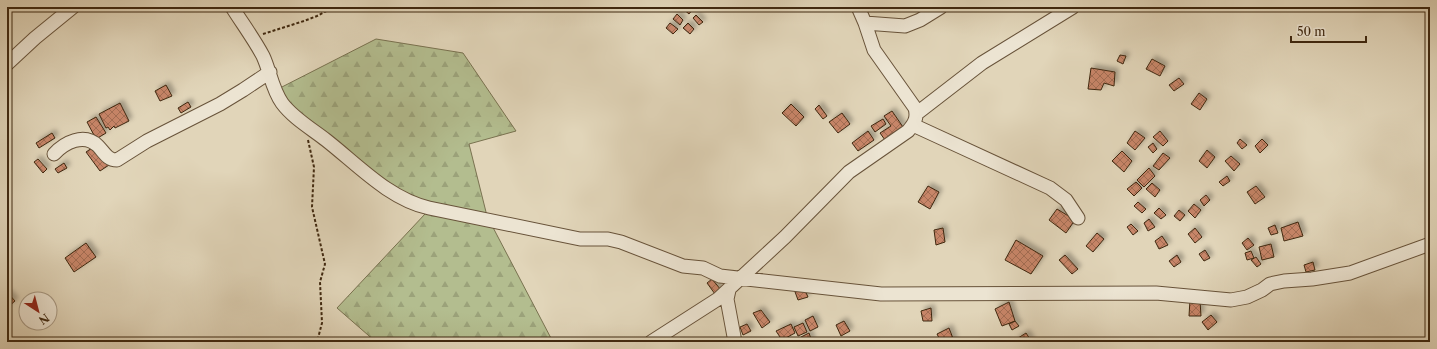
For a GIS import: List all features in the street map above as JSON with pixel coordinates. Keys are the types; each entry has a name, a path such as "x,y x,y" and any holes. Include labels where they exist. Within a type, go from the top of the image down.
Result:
{"street":[{"path":"7,64 73,7"},
{"path":"232,7 254,41 270,72 274,87 284,105 304,124 388,190 418,206 580,239 608,239 621,242 683,266 703,268 720,276 881,294 1156,293 1231,300 1262,290 1270,284 1350,273 1430,244"},
{"path":"858,7 874,50 912,103 915,119"},
{"path":"865,23 905,26 920,20 941,7"},
{"path":"657,340 707,307 729,290 785,237 849,172 908,131 915,119 982,63 1073,7"},
{"path":"54,154 67,143 81,139 94,142 108,158 117,160 147,141 232,97 270,72"},
{"path":"915,119 1050,188 1066,200 1078,218"},
{"path":"729,290 727,299 735,342"}],"path":[{"path":"254,41 264,33 304,21 334,7"},
{"path":"304,124 314,167 312,207 325,264 320,282 322,323 316,342"}],"green space":[{"path":"376,39 463,53 516,131 469,144 487,216 553,342 376,342 337,308 425,214 315,135 278,89"}],"building":[{"path":"691,7 693,9 689,14 682,8"},
{"path":"677,14 683,20 680,25 673,19"},
{"path":"696,15 703,22 699,25 693,18"},
{"path":"670,23 678,29 673,34 666,28"},
{"path":"688,23 694,29 690,34 683,28"},
{"path":"1120,55 1126,56 1123,64 1117,61"},
{"path":"1152,59 1165,66 1160,76 1146,69"},
{"path":"1091,68 1115,72 1114,86 1104,83 1101,90 1088,89"},
{"path":"1179,78 1184,84 1174,91 1169,85"},
{"path":"166,85 172,96 160,101 155,91"},
{"path":"1199,93 1207,99 1200,110 1191,104"},
{"path":"188,102 191,107 181,113 178,108"},
{"path":"120,103 129,121 115,128 114,126 110,130 108,127 106,128 99,114"},
{"path":"791,104 804,117 796,126 782,113"},
{"path":"819,105 827,116 823,119 815,109"},
{"path":"892,111 903,127 885,140 880,133 891,126 884,116"},
{"path":"842,113 850,124 838,133 829,122"},
{"path":"96,117 106,133 96,139 87,122"},
{"path":"883,119 886,124 875,132 871,126"},
{"path":"868,131 874,140 858,151 852,143"},
{"path":"1135,131 1145,138 1135,150 1127,143"},
{"path":"1160,131 1168,141 1163,146 1153,137"},
{"path":"52,133 55,138 39,148 36,143"},
{"path":"1240,139 1247,145 1242,149 1237,143"},
{"path":"1262,139 1268,145 1260,153 1255,146"},
{"path":"1153,143 1157,149 1153,153 1148,147"},
{"path":"95,146 109,165 100,171 86,152"},
{"path":"1207,150 1215,157 1207,168 1199,161"},
{"path":"1122,151 1132,161 1124,172 1112,161"},
{"path":"1163,153 1170,158 1159,170 1153,166"},
{"path":"1231,156 1240,164 1234,171 1225,161"},
{"path":"38,159 47,169 43,173 34,162"},
{"path":"64,163 67,168 58,173 55,169"},
{"path":"1149,168 1155,176 1144,187 1137,180"},
{"path":"1227,176 1230,181 1223,186 1219,182"},
{"path":"1136,182 1142,188 1134,196 1127,189"},
{"path":"1152,183 1160,190 1155,197 1146,189"},
{"path":"928,186 939,192 930,209 918,202"},
{"path":"1256,186 1265,197 1255,204 1247,192"},
{"path":"1206,195 1210,200 1204,206 1200,200"},
{"path":"1138,202 1146,209 1142,213 1134,206"},
{"path":"1194,204 1201,210 1195,218 1188,211"},
{"path":"1159,208 1166,215 1161,219 1154,213"},
{"path":"1057,209 1075,220 1066,233 1049,220"},
{"path":"1179,210 1185,215 1180,221 1174,216"},
{"path":"1149,219 1155,227 1148,231 1144,223"},
{"path":"1298,222 1303,236 1284,241 1281,228"},
{"path":"1131,224 1138,231 1133,235 1127,227"},
{"path":"1275,225 1278,233 1271,235 1268,228"},
{"path":"943,228 945,242 936,245 934,230"},
{"path":"1195,228 1202,237 1195,243 1188,234"},
{"path":"1097,233 1104,239 1093,252 1086,246"},
{"path":"1162,236 1168,245 1159,249 1155,241"},
{"path":"1248,238 1254,245 1247,250 1242,243"},
{"path":"1016,240 1043,256 1031,274 1005,260"},
{"path":"86,243 96,257 74,272 65,258"},
{"path":"1271,244 1274,257 1262,260 1259,247"},
{"path":"1205,250 1210,258 1204,261 1199,254"},
{"path":"1251,251 1254,258 1247,260 1245,253"},
{"path":"1065,255 1078,269 1072,274 1059,260"},
{"path":"1177,255 1181,262 1174,267 1169,261"},
{"path":"1256,257 1261,264 1257,267 1251,260"},
{"path":"1313,262 1315,270 1306,272 1304,265"},
{"path":"712,279 721,290 715,294 707,283"},
{"path":"804,288 808,297 798,300 794,289"},
{"path":"7,292 15,301 8,307 7,306"},
{"path":"1190,300 1200,301 1201,316 1189,316"},
{"path":"1009,302 1015,321 1002,326 995,309"},
{"path":"931,308 932,321 923,321 921,311"},
{"path":"761,310 770,322 762,328 753,313"},
{"path":"1211,315 1217,322 1208,330 1202,322"},
{"path":"813,316 818,327 810,331 805,320"},
{"path":"844,321 850,331 841,336 836,325"},
{"path":"1015,321 1019,326 1012,330 1009,324"},
{"path":"803,323 807,332 798,336 794,327"},
{"path":"747,324 751,331 743,335 740,327"},
{"path":"791,324 795,333 782,340 776,331"},
{"path":"949,328 954,341 941,342 937,334"},
{"path":"809,333 812,342 804,342 801,337"},
{"path":"1026,333 1032,342 1016,342 1015,340"}]}
